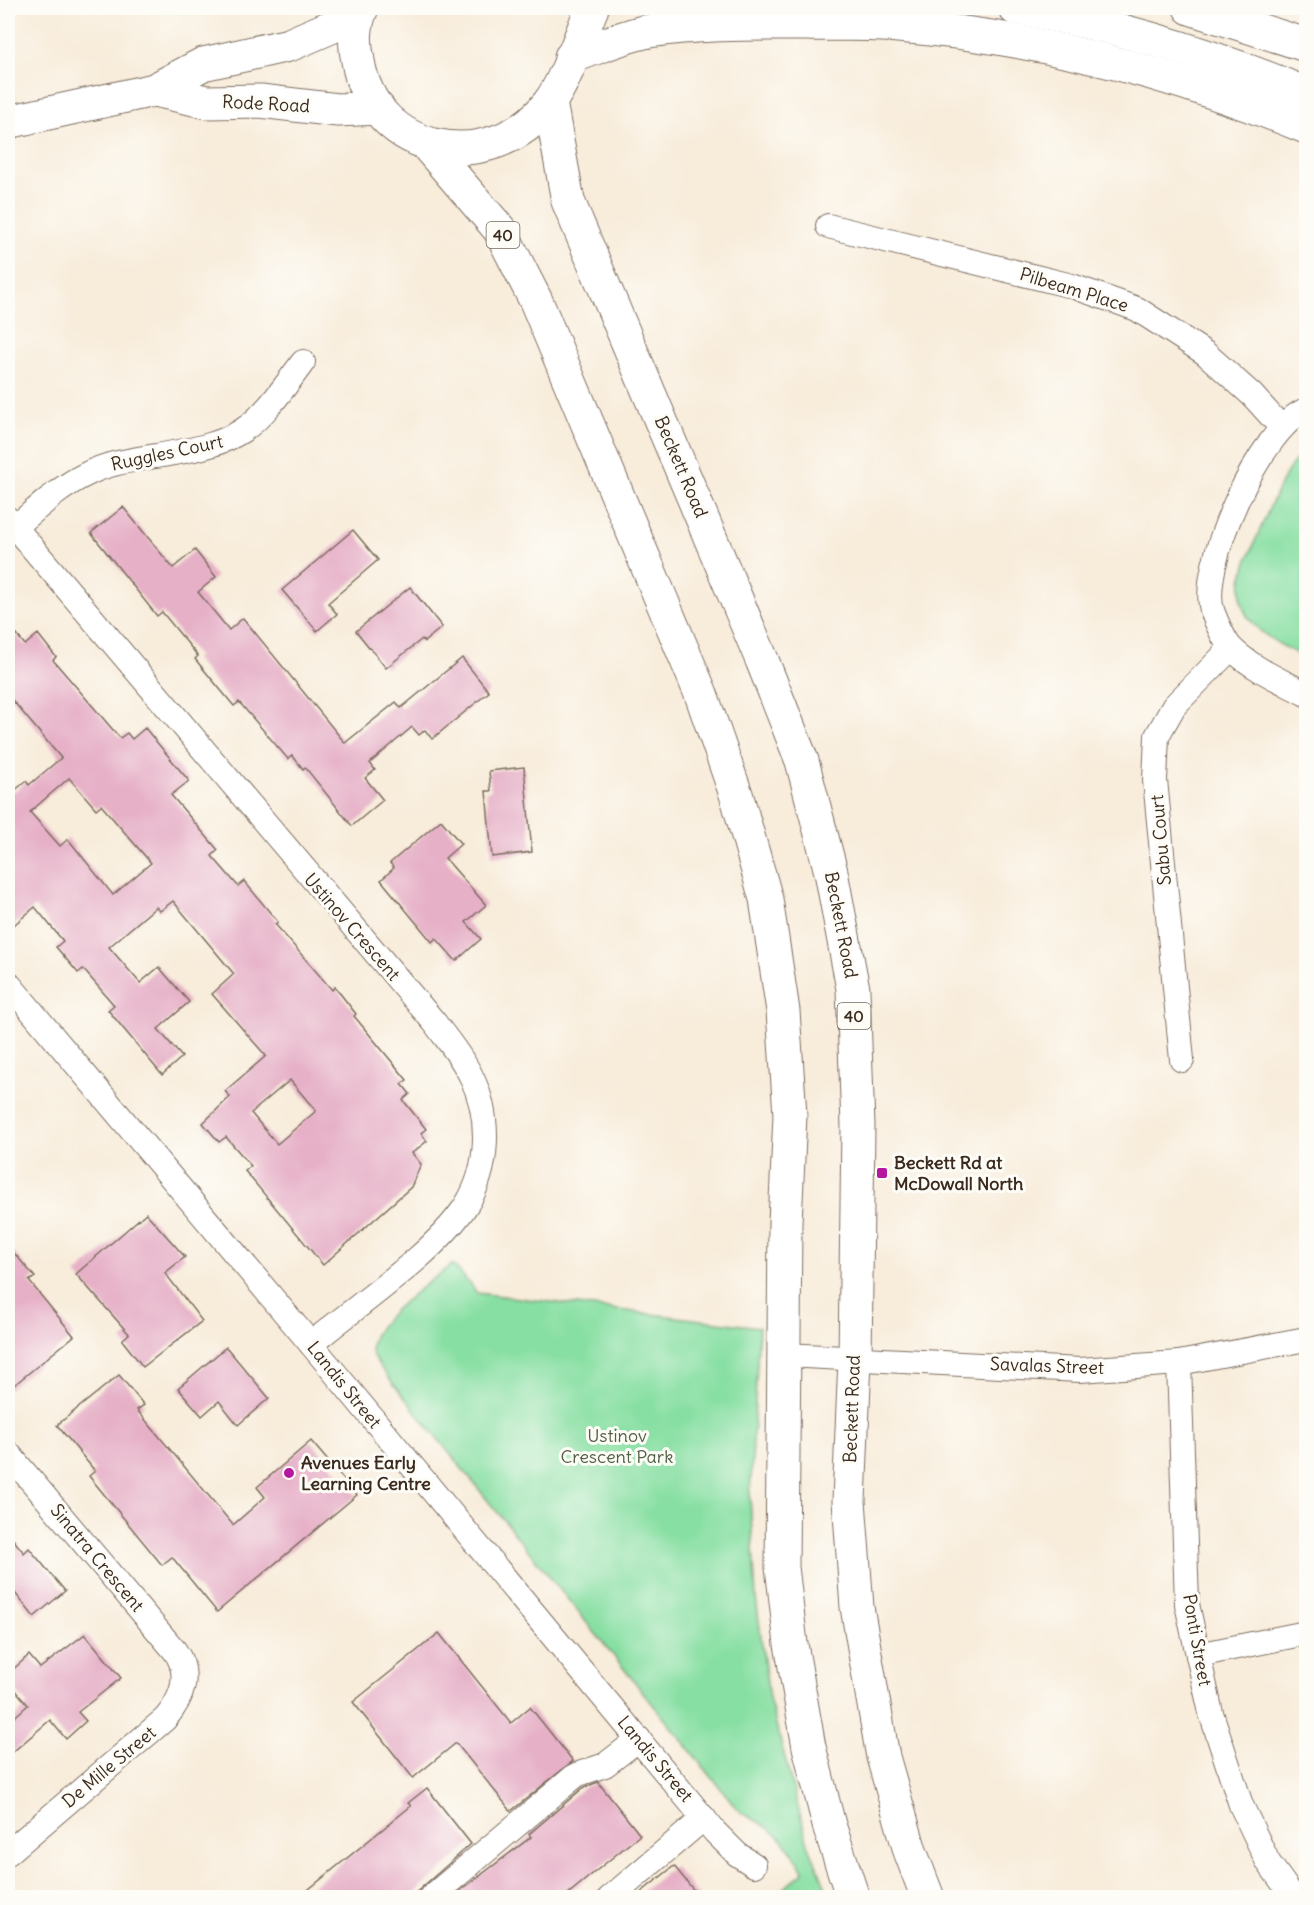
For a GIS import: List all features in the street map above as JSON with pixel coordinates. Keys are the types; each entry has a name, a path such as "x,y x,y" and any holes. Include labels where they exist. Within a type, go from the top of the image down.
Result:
{"main road":[{"name":"40","path":"425,143 467,150 486,147 520,129 550,102 592,8"},
{"path":"1015,8 1119,28 1190,49 1306,94"},
{"path":"1190,8 1306,45"},
{"path":"1264,8 1306,24"},
{"name":"40","path":"359,14 355,42 360,76 378,108 395,124 425,143 501,230 518,262 701,694 737,797 766,899 783,1011 790,1115 784,1223 782,1567 791,1644 809,1747 853,1898"},
{"name":"Rode Road","path":"8,122 154,90 203,64 290,45 359,14"},
{"path":"571,57 621,38 649,31 755,24 896,25 974,33 1116,61 1186,81 1306,127"},
{"name":"Rode Road","path":"154,90 207,102 260,101 338,110 378,108"},
{"name":"Beckett Road","path":"550,102 568,201 766,670 802,761 831,872 853,989 858,1125 855,1359 849,1501 857,1606 883,1757 910,1851 928,1898"}],"street":[{"name":"Pilbeam Place","path":"828,226 1072,286 1137,309 1205,353 1252,395 1281,427"},
{"name":"Ruggles Court","path":"11,523 84,475 120,462 198,449 231,439 258,420 303,362"},
{"path":"1306,410 1281,427 1257,458 1232,515 1211,572 1212,610 1231,648 1262,671 1306,694"},
{"name":"Ustinov Crescent","path":"11,523 142,681 435,1023 471,1075 479,1094 484,1118 483,1163 466,1205 436,1240 311,1344"},
{"name":"Sabu Court","path":"1182,1060 1155,780 1157,736 1184,694 1231,648"},
{"name":"Landis Street","path":"8,983 704,1818 727,1845 754,1865"},
{"name":"Savalas Street","path":"785,1355 1080,1370 1179,1363 1306,1339"},
{"name":"Ponti Street","path":"1179,1363 1187,1604 1211,1713 1240,1805 1268,1862 1294,1898"},
{"name":"Sinatra Crescent","path":"8,1453 166,1639 183,1666"},
{"path":"1198,1655 1306,1633"},
{"name":"De Mille Street","path":"8,1853 165,1719 181,1697 183,1666"},
{"path":"430,1898 576,1775 604,1765 639,1739"},
{"path":"610,1898 704,1818"}],"green space":[{"path":"1306,450 1306,658 1278,644 1259,630 1247,616 1241,601 1241,584 1254,543 1278,489 1292,464"},
{"name":"Ustinov Crescent Park","path":"453,1264 477,1293 759,1327 750,1496 756,1598 769,1698 808,1844 830,1897 781,1897 777,1893 804,1872 785,1843 771,1830 740,1812 375,1360 372,1354 372,1342 388,1317 401,1304"}],"building":[{"path":"123,507 173,568 195,550 216,577 198,592 229,630 243,618 345,743 396,702 401,708 462,658 489,692 432,739 425,730 419,735 412,727 370,763 375,770 365,778 383,800 352,826 305,767 303,769 292,755 288,759 239,702 234,706 195,659 198,656 162,612 157,616 91,533"},
{"path":"353,530 378,560 328,603 337,614 317,631 282,590"},
{"path":"410,587 442,627 424,642 422,639 386,668 356,631"},
{"path":"8,624 25,645 38,634 56,657 53,660 120,738 127,733 132,739 145,728 189,781 171,795 218,850 212,856 238,886 244,881 278,922 275,924 332,990 335,987 356,1014 354,1016 407,1080 402,1084 410,1094 403,1100 426,1129 421,1133 427,1141 412,1153 421,1164 411,1187 323,1265 245,1171 251,1166 226,1137 219,1142 203,1123 230,1097 225,1091 266,1056 212,994 234,974 173,901 160,911 156,907 109,947 140,983 159,967 189,1002 158,1029 182,1057 162,1075 108,1010 114,1005 83,969 78,973 56,947 63,941 35,907 8,930 8,785 13,792 26,781 29,785 61,758 8,695","holes":["69,778 96,809 101,805 151,863 113,895 68,839 60,846 30,812","290,1080 316,1111 277,1144 251,1113"]},
{"path":"524,767 532,852 492,857 486,791 491,791 489,771"},
{"path":"441,820 461,844 445,858 486,905 466,922 481,939 456,961 436,938 432,942 381,880 394,868 390,863"},
{"path":"146,1213 185,1257 165,1273 202,1321 143,1367 122,1340 129,1334 76,1274"},
{"path":"8,1246 35,1277 29,1281 74,1336 8,1390"},
{"path":"226,1347 269,1398 238,1425 219,1401 202,1416 178,1388"},
{"path":"119,1375 144,1405 137,1410 233,1525 265,1497 257,1487 311,1441 357,1495 217,1612 172,1557 162,1565 89,1476 95,1471 57,1425"},
{"path":"8,1533 24,1553 29,1548 65,1591 34,1617 8,1584"},
{"path":"439,1633 511,1723 530,1707 573,1761 511,1811 456,1743 413,1778 353,1702"},
{"path":"85,1634 121,1678 78,1712 86,1721 66,1739 50,1720 8,1756 8,1723 28,1705 8,1681 8,1674 29,1655 40,1668"},
{"path":"598,1782 640,1835 563,1898 465,1898 460,1891 531,1837 529,1834 583,1788"},
{"path":"427,1788 471,1844 420,1889 409,1898 298,1898 411,1806 408,1803"},
{"path":"674,1866 700,1898 634,1898"}],"place":[{"name":"Beckett Rd at McDowall North","path":"882,1173"},
{"name":"Avenues Early Learning Centre","path":"289,1473"}]}
